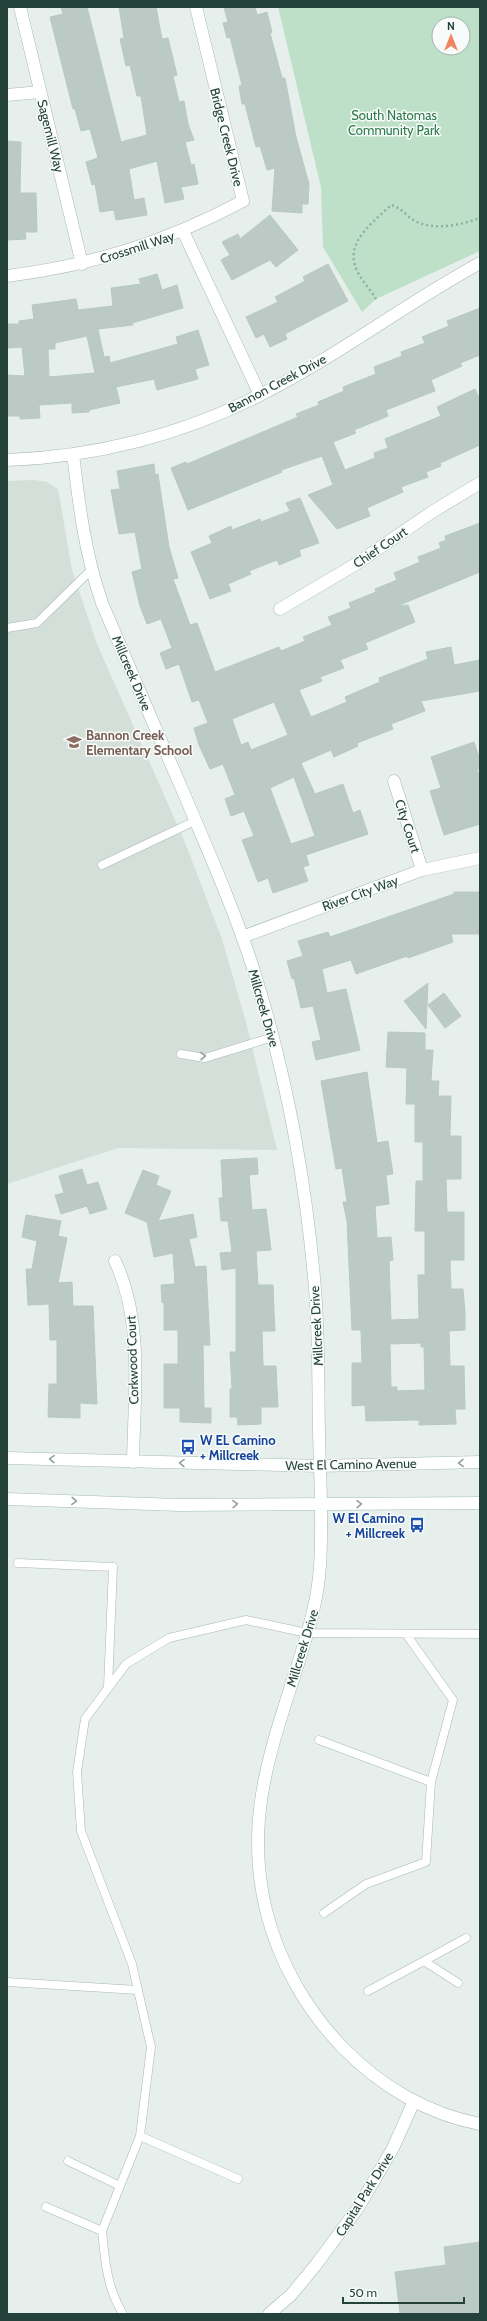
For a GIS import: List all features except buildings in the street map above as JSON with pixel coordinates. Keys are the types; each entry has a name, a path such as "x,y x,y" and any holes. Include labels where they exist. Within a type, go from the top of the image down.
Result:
{"street":[{"name":"Sagemill Way","path":"20,7 82,264"},
{"name":"Bridge Creek Drive","path":"183,231 243,201 196,7"},
{"path":"7,96 40,92"},
{"name":"Crossmill Way","path":"7,276 82,264 152,244 183,231 260,395"},
{"name":"Bannon Creek Drive","path":"7,460 73,454 123,445 184,427 260,395 300,373 480,263"},
{"name":"Millcreek Drive","path":"73,454 83,535 91,570 102,603 195,821 242,937 273,1037 298,1152 308,1222 318,1340 321,1564 318,1590 307,1633 268,1757 261,1787 257,1850 260,1881 266,1912 288,1971 322,2024 342,2047 365,2068 414,2101 450,2117 480,2124"},
{"name":"Chief Court","path":"280,609 356,564 432,512 480,483"},
{"name":"City Court","path":"394,781 422,870"},
{"name":"River City Way","path":"242,937 422,870 480,858"},
{"name":"Corkwood Court","path":"115,1261 121,1274 131,1311 134,1360 133,1462"},
{"name":"West El Camino Avenue","path":"7,1458 319,1466 480,1462"},
{"path":"7,1499 179,1505 480,1503"},
{"name":"Capital Park Drive","path":"269,2314 290,2295 310,2272 358,2208 393,2148 414,2101"}],"lane":[{"path":"7,628 37,623 91,570"},
{"path":"102,865 195,821"},
{"path":"181,1054 205,1058 273,1037"},
{"path":"18,1563 114,1567 108,1688"},
{"path":"123,2314 115,2300 106,2275 102,2231 140,2136 151,2047 132,1964 81,1831 77,1772 85,1719 126,1664 169,1638 246,1620 307,1633 480,1634"},
{"path":"324,1913 366,1884 426,1862 431,1782 453,1700 406,1634"},
{"path":"319,1740 431,1782"},
{"path":"368,1991 466,1938"},
{"path":"424,1961 458,1983"},
{"path":"7,1982 138,1990"},
{"path":"140,2136 238,2179"},
{"path":"68,2161 120,2186"},
{"path":"46,2206 102,2231"}],"path":[{"path":"376,300 355,265 354,251 362,233 392,205 400,208 415,221 436,226 460,225 480,218"}],"shaded area":[{"name":"Bannon Creek Elementary School","path":"34,480 47,482 58,489 72,570 97,644 184,840 222,939 246,1022 277,1150 118,1148 7,1184 7,481"}],"green space":[{"name":"South Natomas Community Park","path":"278,7 480,7 480,251 376,299 362,312 323,247 321,187"}],"place":[{"name":"Bannon Creek Elementary School","path":"74,742"},
{"name":"W EL Camino + Millcreek","path":"188,1447"},
{"name":"W El Camino + Millcreek","path":"417,1525"}]}
